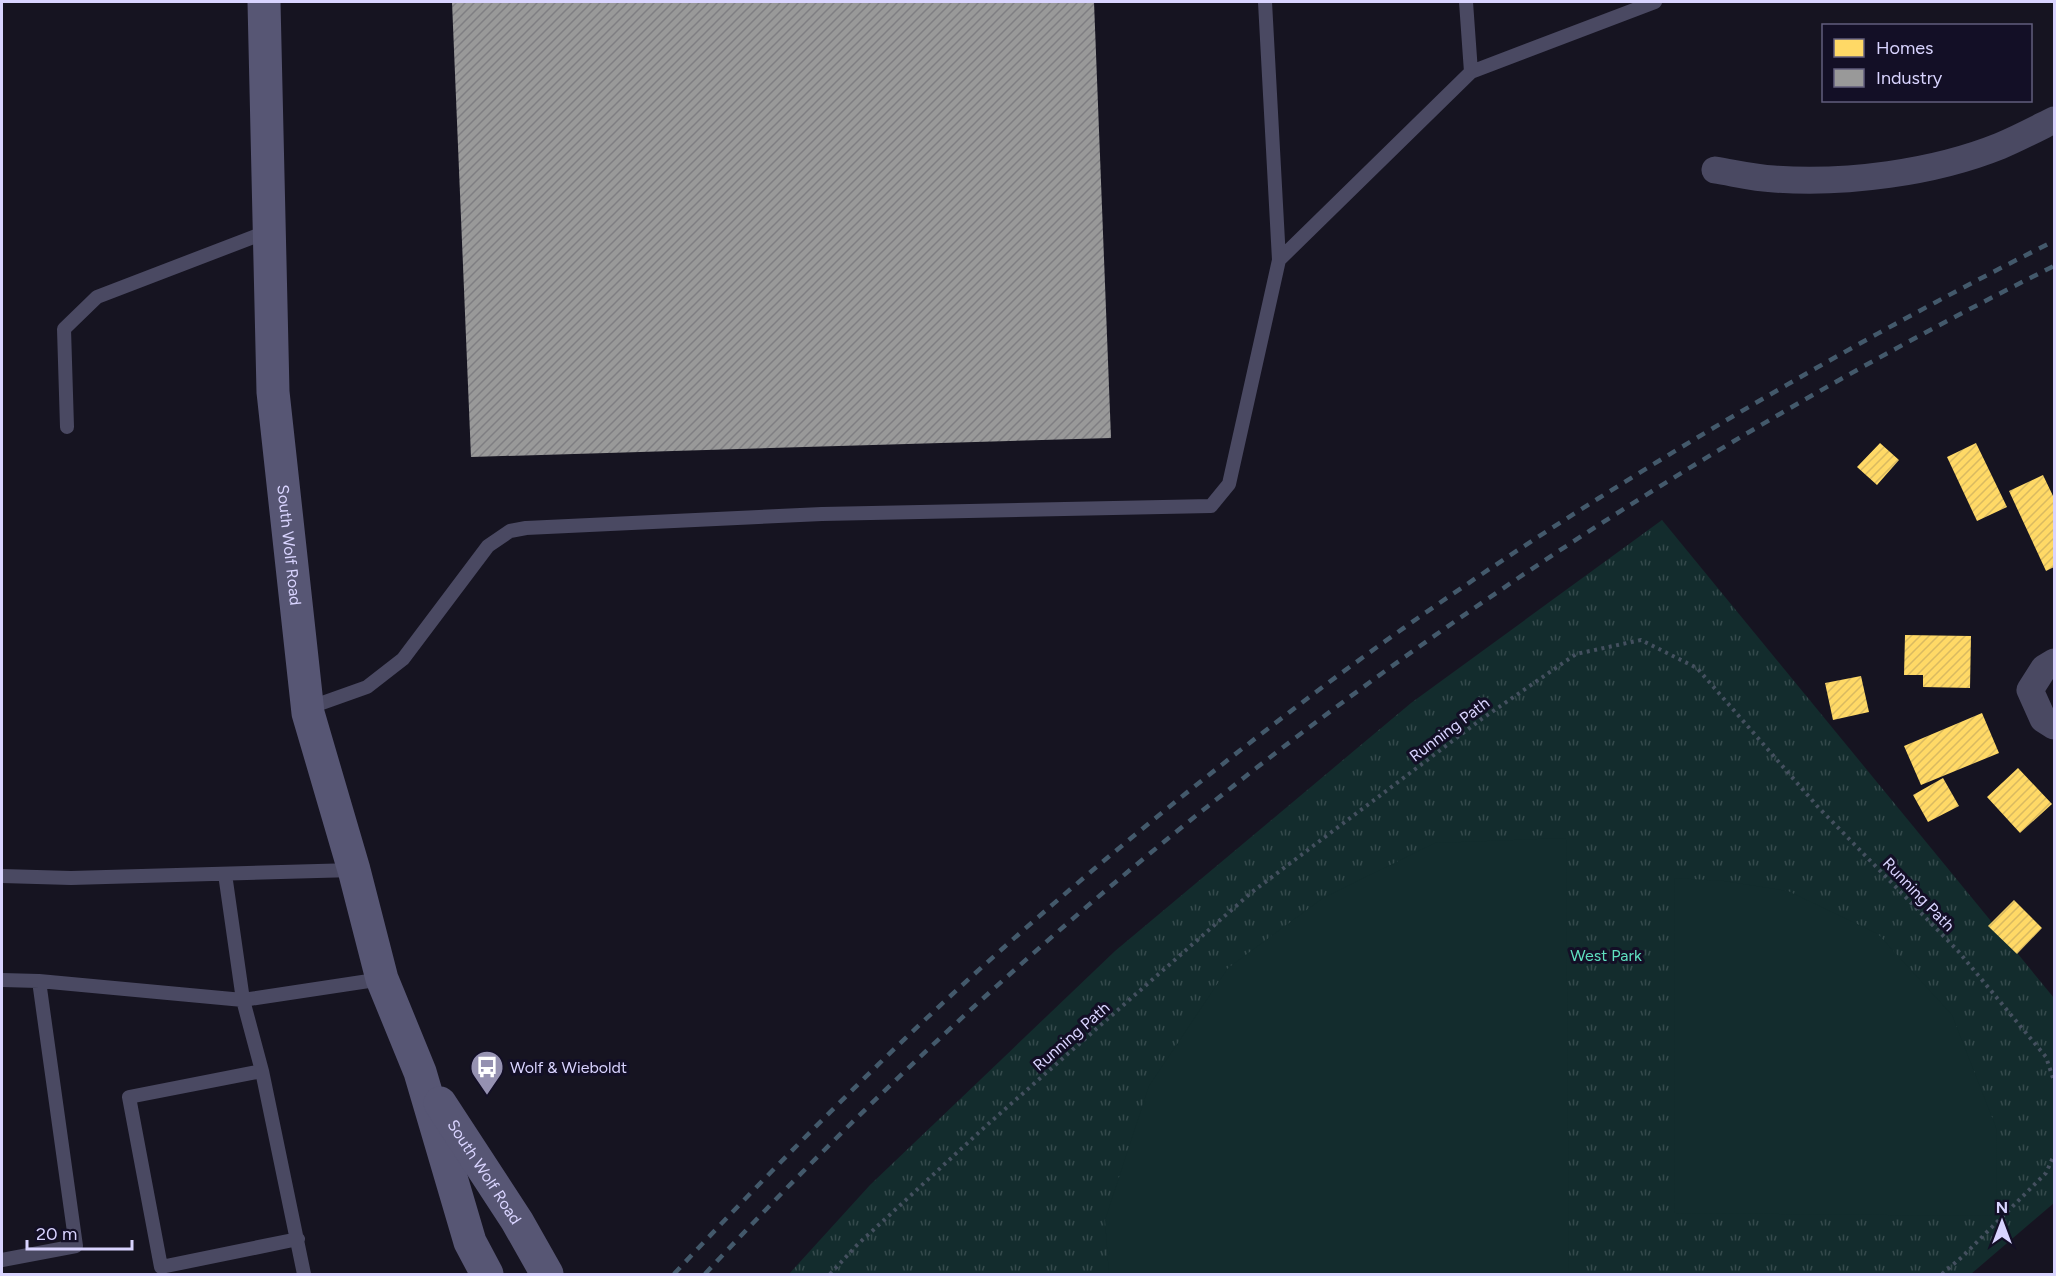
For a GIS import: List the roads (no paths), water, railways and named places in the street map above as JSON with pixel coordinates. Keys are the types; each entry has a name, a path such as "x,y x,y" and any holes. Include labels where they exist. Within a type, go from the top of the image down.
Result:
{"main road":[{"name":"South Wolf Road","path":"264,2 273,392 308,708 382,979 420,1072 470,1242 487,1275"},
{"name":"South Wolf Road","path":"420,1072 517,1221 547,1275"}],"street":[{"path":"1715,170 1772,179 1827,181 1886,174 1948,162 1989,149 2055,120"},
{"path":"2055,662 2044,668 2030,690 2043,719 2055,726"}],"lane":[{"path":"308,708 367,687 403,659 488,546 510,531 526,528 822,514 1211,506 1229,484 1279,260 1265,2"},
{"path":"1466,2 1471,72"},
{"path":"1279,260 1471,72 1655,2"},
{"path":"67,427 64,329 97,297 269,231"},
{"path":"2,876 72,878 354,870"},
{"path":"225,874 243,1000 262,1071 304,1275"},
{"path":"2,980 39,981 243,1000 382,979"},
{"path":"2,1260 76,1246 39,981"},
{"path":"262,1071 129,1097 161,1267 298,1239"}],"railway":[{"path":"674,1274 752,1191 887,1056 984,965 1135,835 1328,683 1482,574 1655,463 1881,332 2054,241"},
{"path":"705,1274 853,1121 1007,976 1168,839 1334,709 1506,587 1683,472 1866,365 2054,266"}],"place":[{"name":"Wolf & Wieboldt","path":"487,1096"}],"park label":[{"name":"West Park","path":"1606,955"}]}
